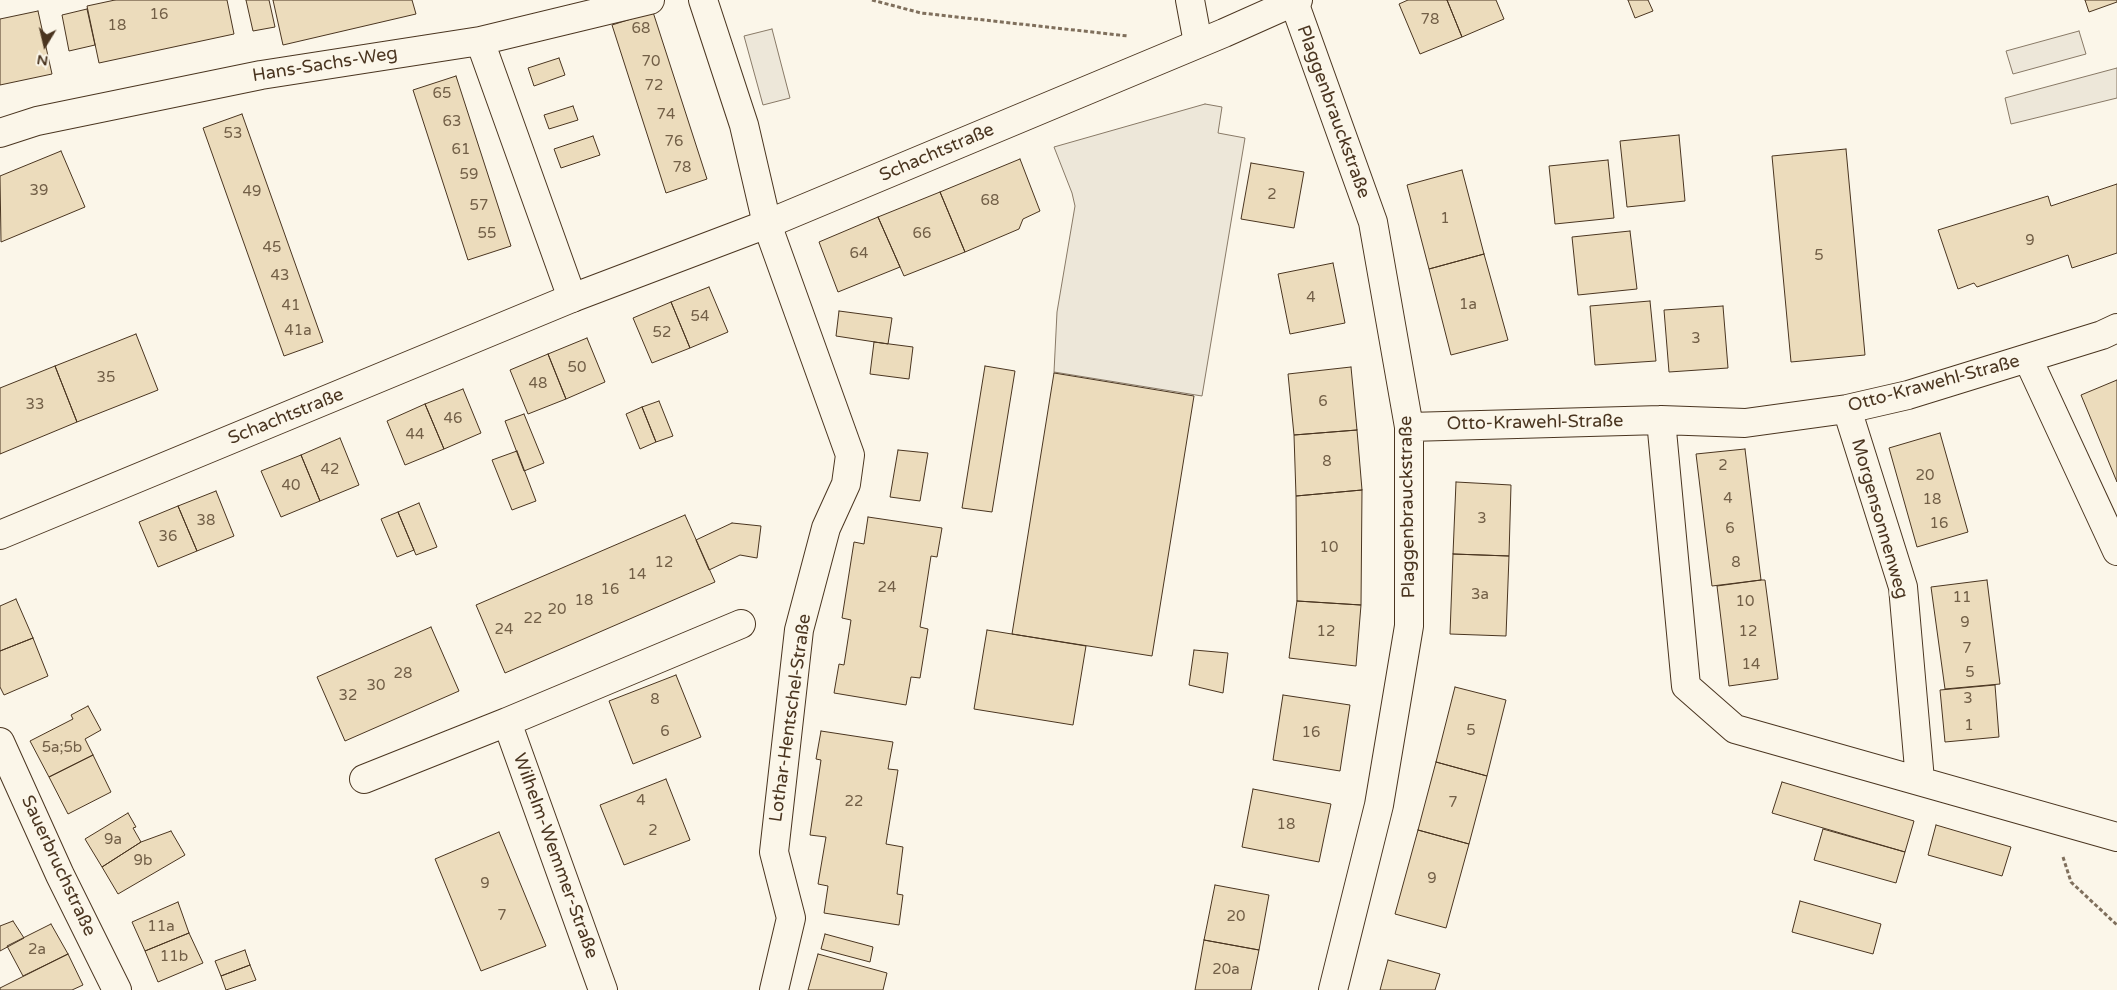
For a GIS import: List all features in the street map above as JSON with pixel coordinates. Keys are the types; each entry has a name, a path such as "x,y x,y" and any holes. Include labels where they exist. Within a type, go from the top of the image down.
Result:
{"street":[{"name":"Hans-Sachs-Weg","path":"0,133 37,121 261,75 480,41 650,0"},
{"name":"Lothar-Hentschel-Straße","path":"703,0 744,125 767,224 850,455 846,484 826,528 799,630 774,852 791,918 774,990"},
{"path":"1190,0 1198,44"},
{"name":"Schachtstraße","path":"0,535 572,298 767,224 1198,44 1296,1"},
{"name":"Plaggenbrauckstraße","path":"1296,1 1373,222 1409,427 1409,626 1379,804 1333,990"},
{"path":"480,41 572,298"},
{"name":"Otto-Krawehl-Straße","path":"1409,427 1660,420 1745,423 1847,409 1908,395 2102,335 2117,328"},
{"name":"Otto-Krawehl-Straße","path":"2028,358 2117,551"},
{"name":"Morgensonnenweg","path":"1847,409 1903,587 1920,780"},
{"path":"1660,420 1686,686 1735,729 2117,837"},
{"path":"364,779 508,722 741,624"},
{"name":"Wilhelm-Wemmer-Straße","path":"508,722 602,990"},
{"name":"Sauerbruchstraße","path":"0,742 60,876 117,990"}],"path":[{"path":"872,0 921,13 1129,36"},
{"path":"2052,818 2071,882 2117,924"}],"shaded area":[{"path":"772,29 790,98 763,105 744,36"},
{"path":"2079,31 2086,54 2013,74 2006,51"},
{"path":"2117,68 2117,98 2011,124 2005,98"},
{"path":"1205,104 1222,107 1218,133 1245,138 1202,396 1054,372 1057,312 1075,206 1072,193 1054,147"}],"building":[{"path":"115,0 227,0 234,34 99,63 87,6"},
{"path":"246,0 269,0 275,27 253,31"},
{"path":"273,0 412,0 416,14 283,45"},
{"path":"1408,0 1447,0 1462,37 1420,54 1399,4"},
{"path":"1447,0 1496,0 1504,19 1462,37"},
{"path":"1628,0 1648,0 1653,11 1635,18"},
{"path":"2085,0 2117,0 2117,2 2089,12"},
{"path":"87,9 95,45 69,51 62,15"},
{"path":"38,11 52,74 0,85 0,19"},
{"path":"653,12 707,179 666,193 612,25"},
{"path":"559,58 565,75 534,86 528,68"},
{"path":"456,76 511,246 468,260 413,90"},
{"path":"573,106 578,120 549,129 544,115"},
{"path":"242,114 323,342 284,356 203,128"},
{"path":"1679,135 1685,201 1627,207 1620,141"},
{"path":"593,136 600,155 561,168 554,149"},
{"path":"1846,149 1865,355 1791,362 1772,156"},
{"path":"61,151 85,207 1,242 0,176"},
{"path":"1020,159 1040,211 1023,219 1019,229 965,252 940,192"},
{"path":"1608,160 1614,218 1555,224 1549,166"},
{"path":"1251,163 1304,172 1294,228 1241,219"},
{"path":"1462,170 1484,254 1429,269 1407,185"},
{"path":"2117,184 2117,253 2072,268 2068,255 1977,287 1974,283 1958,289 1938,230 2048,196 2051,206"},
{"path":"940,192 965,252 904,276 878,217"},
{"path":"878,217 900,267 838,292 819,242"},
{"path":"1630,231 1637,289 1578,295 1572,237"},
{"path":"1484,254 1508,340 1451,355 1429,269"},
{"path":"1333,263 1345,323 1290,334 1278,274"},
{"path":"709,287 728,332 690,348 671,302"},
{"path":"1650,301 1656,361 1595,365 1590,306"},
{"path":"671,302 690,348 652,363 633,318"},
{"path":"1723,306 1728,368 1669,372 1664,310"},
{"path":"839,311 892,318 888,344 836,336"},
{"path":"136,334 158,390 77,422 55,366"},
{"path":"587,338 605,382 566,399 548,354"},
{"path":"874,342 913,347 909,379 870,374"},
{"path":"548,354 566,399 528,414 510,370"},
{"path":"55,366 77,422 0,454 0,388"},
{"path":"985,366 1015,371 992,512 962,508"},
{"path":"1351,367 1357,430 1294,435 1288,374"},
{"path":"1054,373 1194,396 1152,656 1012,634"},
{"path":"2117,380 2117,482 2081,395"},
{"path":"463,389 481,433 444,449 425,404"},
{"path":"659,401 673,436 656,442 642,407"},
{"path":"425,404 444,449 405,465 387,421"},
{"path":"642,407 656,442 640,449 626,414"},
{"path":"524,414 544,463 524,471 505,421"},
{"path":"1357,430 1362,490 1296,496 1294,435"},
{"path":"1940,433 1968,532 1917,547 1889,448"},
{"path":"340,438 359,485 320,501 301,455"},
{"path":"1745,449 1761,580 1712,586 1696,454"},
{"path":"898,450 928,453 920,501 890,497"},
{"path":"517,451 536,501 512,510 492,460"},
{"path":"301,455 320,501 281,517 261,471"},
{"path":"1456,482 1511,485 1509,556 1453,554"},
{"path":"1362,490 1361,605 1297,601 1296,496"},
{"path":"216,491 234,536 197,551 178,506"},
{"path":"419,503 437,547 416,555 398,512"},
{"path":"178,506 197,551 158,567 139,522"},
{"path":"398,512 414,550 397,557 381,519"},
{"path":"685,515 715,582 505,673 476,605"},
{"path":"868,517 942,528 937,557 931,556 920,627 928,629 920,678 911,677 906,705 834,693 839,664 844,665 851,620 842,618 854,542 864,544"},
{"path":"732,523 761,526 757,558 740,555 709,570 696,540"},
{"path":"1453,554 1509,556 1506,636 1450,634"},
{"path":"1765,580 1778,679 1729,686 1717,586"},
{"path":"1987,580 2000,684 1945,689 1931,587"},
{"path":"16,599 33,638 0,651 0,606"},
{"path":"1297,601 1361,605 1356,666 1289,658"},
{"path":"431,627 459,691 345,741 317,677"},
{"path":"987,630 1086,646 1073,725 974,709"},
{"path":"33,638 48,676 4,695 0,687 0,651"},
{"path":"1194,650 1228,653 1223,693 1189,685"},
{"path":"676,675 701,737 633,764 609,701"},
{"path":"1995,685 1999,737 1945,742 1940,690"},
{"path":"1455,687 1506,700 1487,776 1436,762"},
{"path":"1283,695 1350,705 1340,771 1273,760"},
{"path":"88,706 101,730 85,739 93,755 49,777 30,741 73,719 71,715"},
{"path":"821,731 893,742 888,769 898,770 886,844 903,847 897,894 903,895 899,925 824,913 828,886 818,884 826,837 810,835 821,760 816,759"},
{"path":"93,755 111,792 68,814 49,777"},
{"path":"1436,762 1487,776 1469,844 1418,830"},
{"path":"666,779 690,840 624,865 600,805"},
{"path":"1782,782 1914,821 1905,852 1772,813"},
{"path":"1253,789 1331,804 1319,862 1242,847"},
{"path":"128,813 136,827 133,828 141,842 102,867 85,839"},
{"path":"1936,825 2011,847 2002,876 1928,855"},
{"path":"1823,829 1905,852 1896,883 1814,860"},
{"path":"1418,830 1469,844 1446,928 1395,914"},
{"path":"171,831 185,855 118,894 102,867 141,842"},
{"path":"499,832 546,946 481,971 435,859"},
{"path":"1215,885 1269,895 1259,950 1204,940"},
{"path":"1800,901 1881,924 1873,954 1792,932"},
{"path":"178,902 189,933 145,951 132,922"},
{"path":"13,921 24,938 0,951 0,926"},
{"path":"51,924 68,954 23,976 7,946"},
{"path":"189,933 203,963 158,982 145,951"},
{"path":"825,934 873,947 870,962 821,949"},
{"path":"1204,940 1259,950 1251,990 1195,990"},
{"path":"245,950 250,965 221,976 215,961"},
{"path":"68,954 83,985 72,990 0,990 0,988"},
{"path":"818,954 887,973 883,990 808,990"},
{"path":"1388,960 1440,974 1435,990 1380,990"},
{"path":"250,965 256,980 226,990 221,976"}]}
